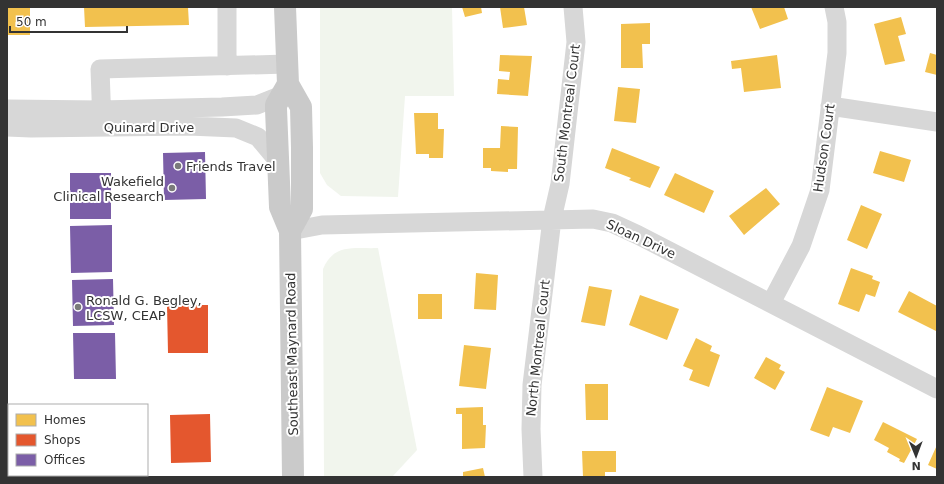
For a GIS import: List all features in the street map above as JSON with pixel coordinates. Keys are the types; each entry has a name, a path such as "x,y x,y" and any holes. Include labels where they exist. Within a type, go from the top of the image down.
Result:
{"main road":[{"name":"Southeast Maynard Road","path":"285,7 286,81 276,105 280,207 290,231 293,477"},
{"name":"Southeast Maynard Road","path":"286,81 301,107 302,209 290,231"}],"street":[{"path":"227,7 227,66"},
{"name":"South Montreal Court","path":"552,219 560,184 576,42 573,7"},
{"name":"Hudson Court","path":"771,303 801,246 820,190 837,53 837,22 834,7"},
{"path":"102,119 100,69 227,66 286,81"},
{"name":"Quinard Drive","path":"7,127 257,104 286,81"},
{"path":"830,106 937,122"},
{"name":"Quinard Drive","path":"7,109 102,119 236,128 258,137 278,161"},
{"name":"North Montreal Court","path":"533,477 531,429 532,385 552,219"},
{"name":"Sloan Drive","path":"290,231 322,225 593,219 612,224 638,235 771,303 843,342 937,389"}],"shaded area":[{"path":"320,7 452,7 454,96 405,96 398,197 341,196 327,185 320,173"},
{"path":"353,248 378,248 417,450 392,477 324,477 323,269 333,255 339,251"}],"building: Homes":[{"path":"7,7 30,7 30,35 7,35"},
{"path":"84,7 188,7 189,25 85,27"},
{"path":"462,7 481,7 482,13 465,17"},
{"path":"500,7 524,7 527,25 503,28"},
{"path":"751,7 784,7 788,19 760,29"},
{"path":"901,17 906,34 898,36 905,61 885,65 874,24"},
{"path":"650,23 650,44 642,44 643,68 621,68 621,24"},
{"path":"930,53 937,55 937,75 925,72"},
{"path":"500,55 532,56 528,96 497,94 498,79 509,80 510,72 499,71"},
{"path":"777,55 781,88 744,92 741,68 732,69 731,61"},
{"path":"618,87 640,89 636,123 614,121"},
{"path":"414,113 438,113 438,129 444,129 443,158 429,158 429,154 416,154"},
{"path":"501,126 518,127 517,169 508,169 508,172 491,171 491,168 483,168 483,148 500,148"},
{"path":"612,148 660,167 650,188 629,180 631,178 605,168"},
{"path":"880,151 911,160 904,182 873,173"},
{"path":"675,173 714,191 704,213 664,195"},
{"path":"766,188 780,204 744,235 729,216"},
{"path":"861,205 882,214 867,249 847,240"},
{"path":"851,268 873,276 872,279 880,282 875,297 866,294 859,312 838,304"},
{"path":"476,273 498,275 496,310 474,309"},
{"path":"589,286 612,290 605,326 581,322"},
{"path":"909,291 937,306 936,331 898,312"},
{"path":"418,294 442,294 442,319 418,319"},
{"path":"640,295 679,309 667,340 629,325"},
{"path":"696,338 712,346 710,351 720,355 709,387 689,380 693,370 683,366"},
{"path":"464,345 491,348 486,389 459,386"},
{"path":"766,357 781,365 779,369 785,372 775,390 754,378"},
{"path":"585,384 608,384 608,420 586,420"},
{"path":"827,387 863,401 850,433 833,427 829,437 810,430"},
{"path":"483,407 483,425 486,425 485,448 462,449 462,414 456,414 456,408"},
{"path":"883,422 917,439 904,463 887,452 889,448 874,440"},
{"path":"937,445 937,469 928,465"},
{"path":"582,451 616,451 616,472 605,472 605,477 583,477"},
{"path":"483,468 485,477 463,477 463,472"}],"building: Shops":[{"path":"167,305 208,305 208,353 168,353"},
{"path":"210,414 211,462 171,463 170,415"}],"building: Offices":[{"path":"205,152 206,199 164,200 163,153"},
{"path":"70,173 111,173 111,219 70,219"},
{"path":"112,225 112,272 71,273 70,226"},
{"path":"113,279 114,325 73,326 72,280"},
{"path":"73,333 115,333 116,379 74,379"}],"place":[{"name":"Friends Travel","path":"178,166"},
{"name":"Wakefield Clinical Research","path":"172,188"},
{"name":"Ronald G. Begley, LCSW, CEAP","path":"78,307"}]}
